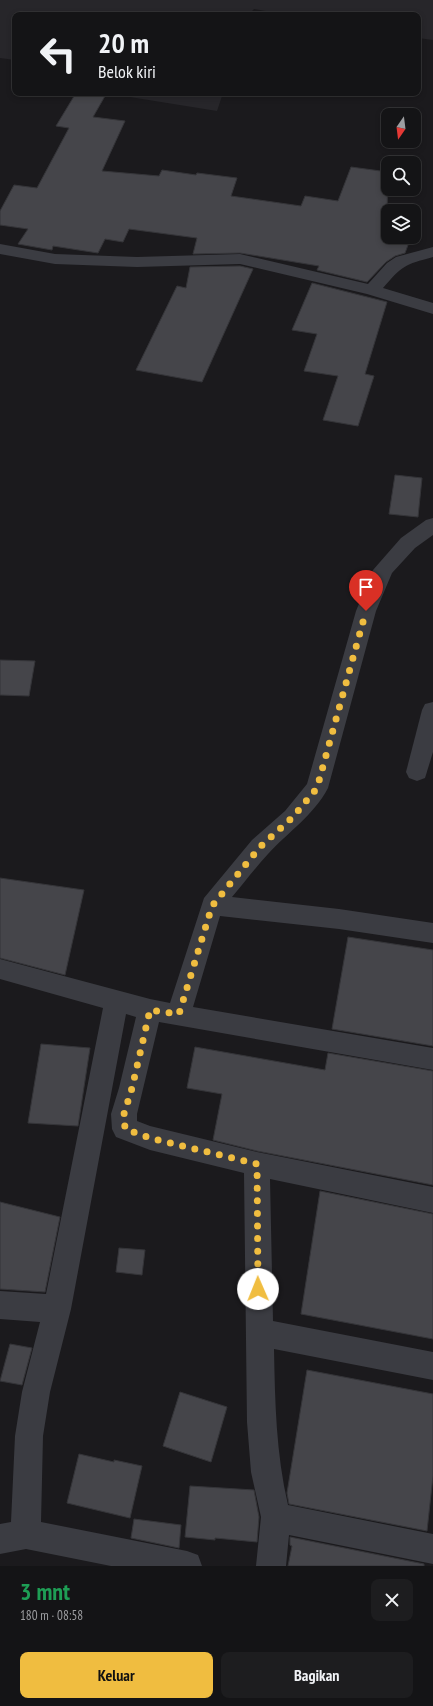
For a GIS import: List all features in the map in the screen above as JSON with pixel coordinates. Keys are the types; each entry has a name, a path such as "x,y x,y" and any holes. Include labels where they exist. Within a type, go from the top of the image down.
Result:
{"street":[{"path":"0,249 56,259 137,262 240,259 372,290 433,309"},
{"path":"372,290 393,266 402,260 433,252"},
{"path":"179,1014 212,906 260,847 293,817 317,788 366,611 383,570 408,543 433,525"},
{"path":"417,772 433,710"},
{"path":"212,906 339,919 433,933"},
{"path":"0,969 150,1010 433,1059"},
{"path":"116,1001 57,1309 36,1392 13,1536 140,1555 187,1566"},
{"path":"150,1010 132,1088 124,1114 125,1129 150,1138 257,1164 433,1200"},
{"path":"257,1164 261,1422 266,1472 276,1518 271,1566"},
{"path":"0,1305 57,1309"},
{"path":"259,1332 433,1366"},
{"path":"276,1518 433,1549"}],"shaded area":[{"path":"0,0 433,0 433,40 421,38 421,12 272,12 254,9 251,12 12,12 12,60 0,58"},
{"path":"124,96 222,96 217,111"}],"building":[{"path":"74,96 105,96 93,117 125,121 102,171 159,176 162,170 196,175 197,173 237,178 231,196 301,206 305,196 338,201 351,167 381,171 381,196 387,196 387,204 381,204 381,244 408,244 405,253 395,256 386,262 367,282 317,270 319,266 240,253 193,254 197,238 129,229 123,242 105,239 98,253 53,246 52,250 18,244 28,229 0,225 0,211 14,185 37,188 69,128 56,126"},
{"path":"240,266 253,269 202,382 136,370 177,286 186,288 190,267"},
{"path":"312,283 387,302 365,374 374,376 358,426 323,420 338,376 304,371 317,334 292,330"},
{"path":"395,475 422,478 418,517 389,514"},
{"path":"0,660 35,661 29,696 0,695"},
{"path":"0,878 84,890 65,975 0,958"},
{"path":"348,937 433,950 433,1046 332,1029"},
{"path":"41,1044 90,1048 78,1126 28,1123"},
{"path":"195,1047 325,1070 328,1053 433,1071 433,1185 257,1151 213,1140 222,1094 187,1088"},
{"path":"320,1191 433,1214 433,1339 301,1314"},
{"path":"0,1202 60,1217 45,1292 0,1289"},
{"path":"119,1248 145,1250 142,1275 116,1272"},
{"path":"10,1344 32,1348 22,1385 0,1381"},
{"path":"307,1370 433,1394 433,1476 427,1531 289,1504 287,1493"},
{"path":"180,1392 227,1407 211,1462 163,1446"},
{"path":"79,1454 114,1462 114,1460 142,1466 130,1518 67,1503"},
{"path":"190,1486 254,1490 259,1517 257,1542 185,1537"},
{"path":"134,1519 181,1525 179,1548 131,1538"},
{"path":"290,1537 424,1564 424,1566 288,1566 292,1546 290,1545"}],"route":[{"path":"258,1289 256,1191 257,1164 150,1138 125,1129 124,1114 132,1088 150,1010 179,1014 212,906 260,847 293,817 317,788 366,611"}]}
